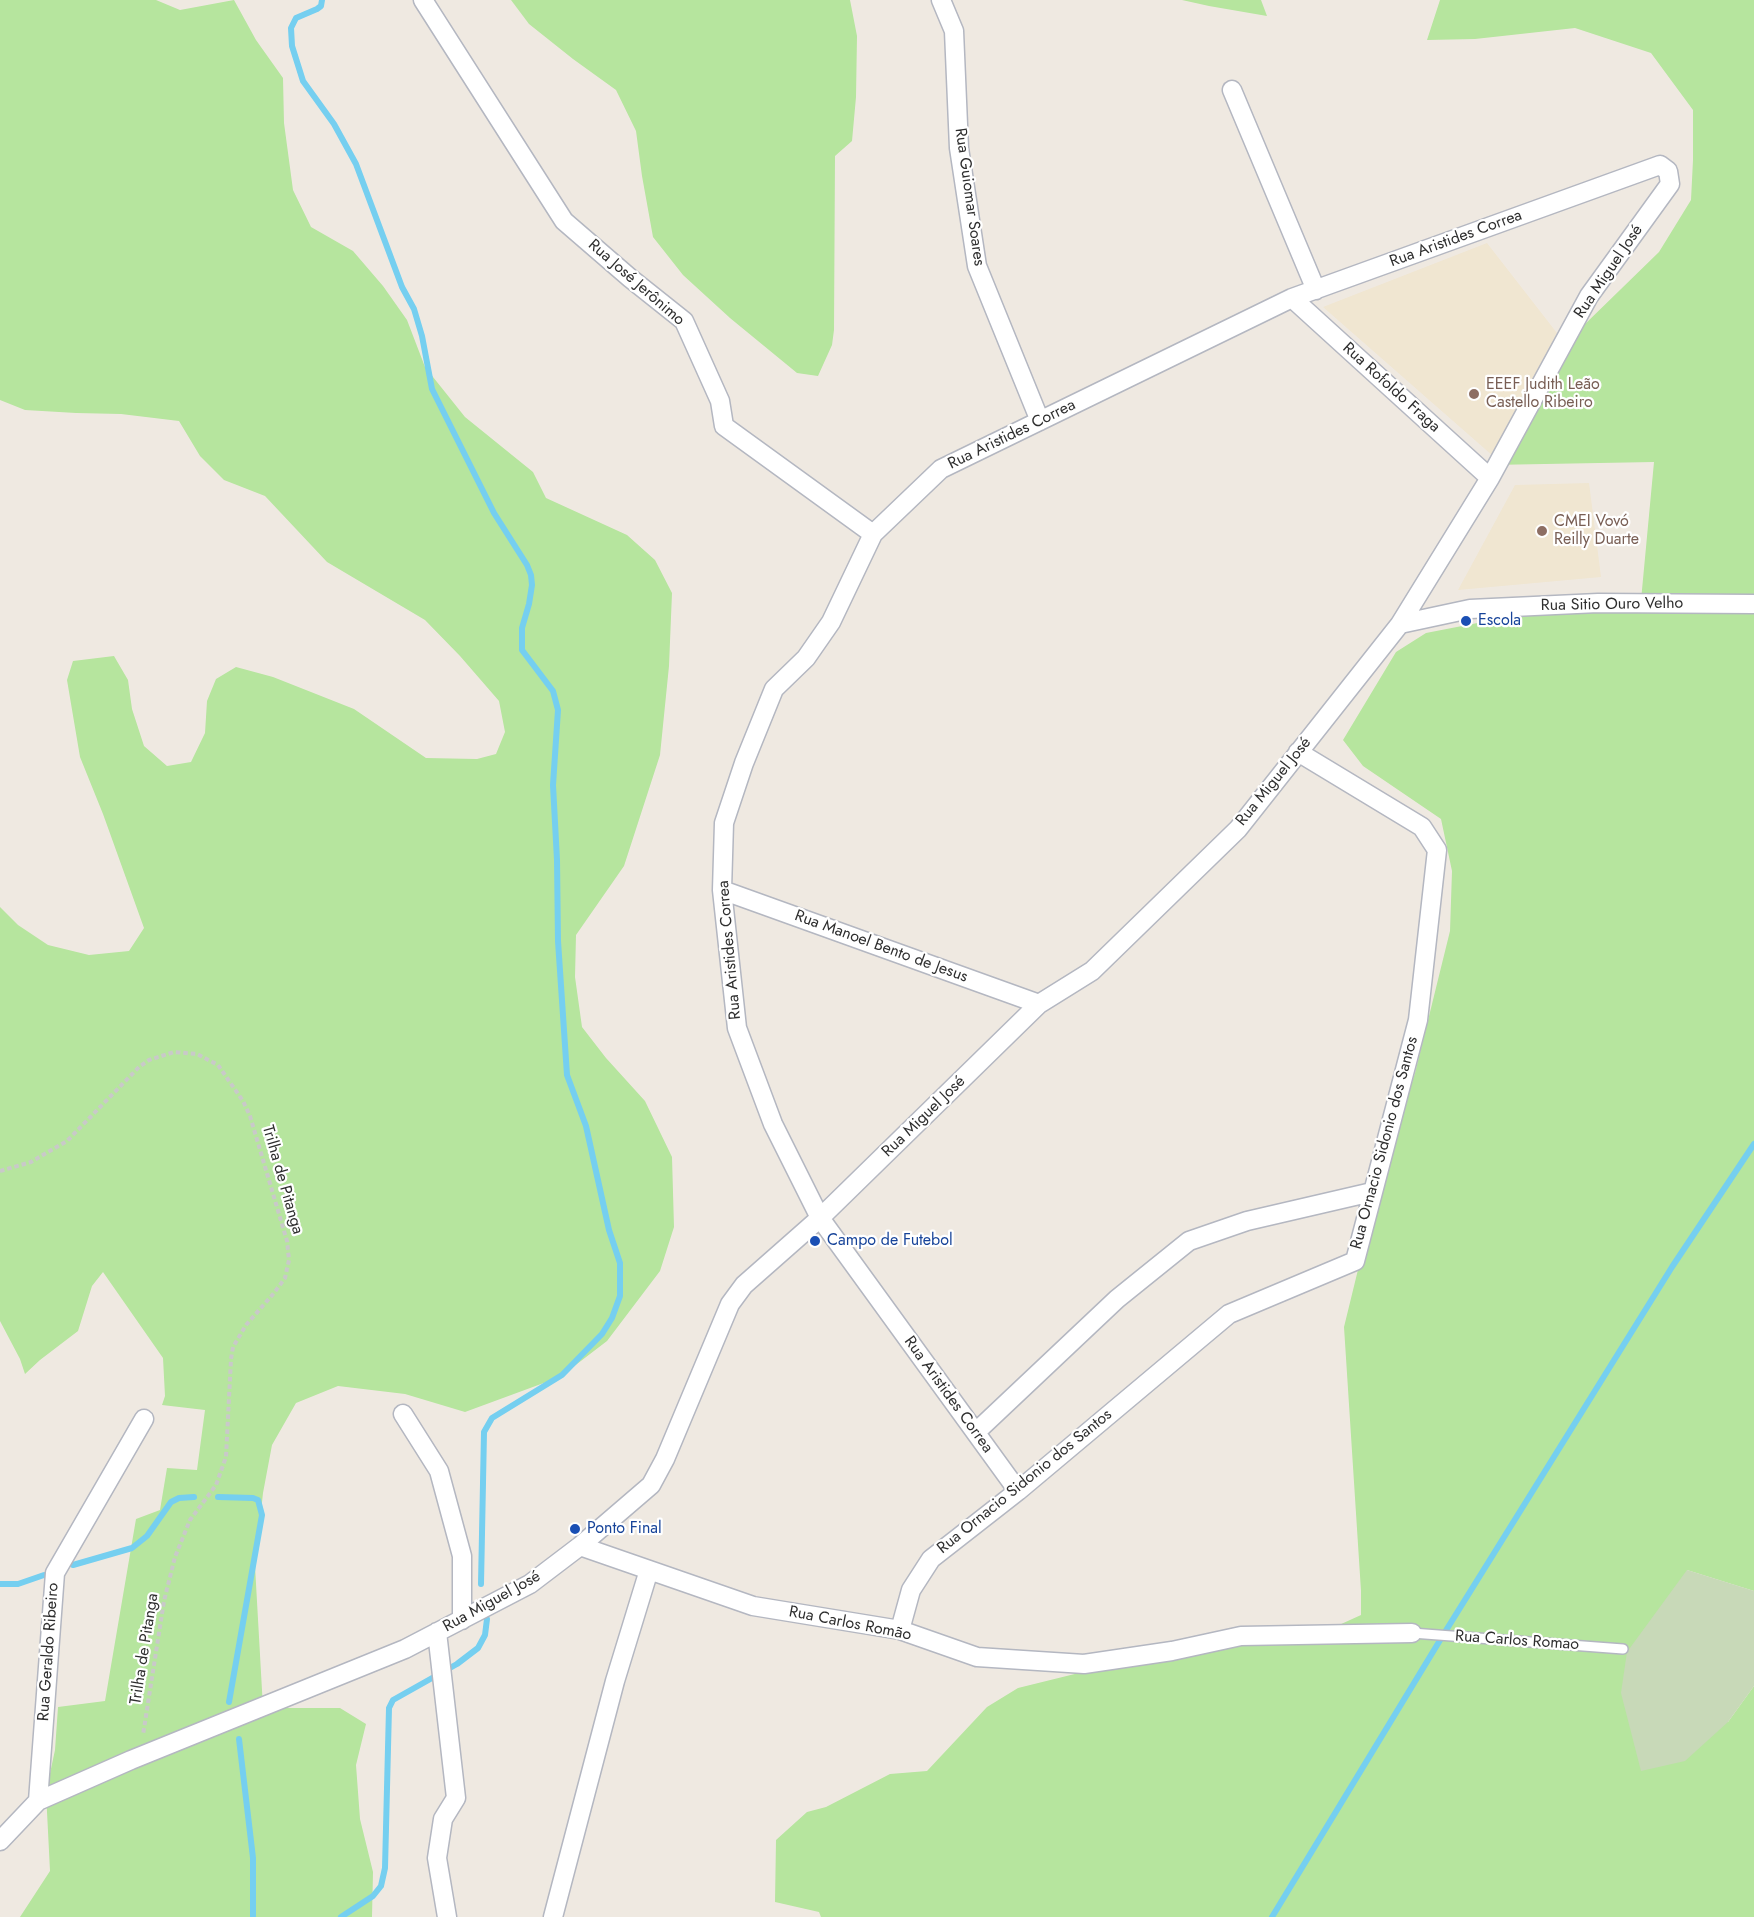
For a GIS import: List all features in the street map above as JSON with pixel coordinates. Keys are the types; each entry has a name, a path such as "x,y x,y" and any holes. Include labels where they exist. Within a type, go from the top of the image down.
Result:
{"street":[{"name":"Rua José Jerônimo","path":"423,0 564,221 684,321 720,401 724,426 873,534"},
{"name":"Rua Guiomar Soares","path":"941,0 954,31 959,148 976,266 1040,421"},
{"path":"1232,90 1316,290"},
{"name":"Rua Aristides Correa","path":"1018,1491 820,1218 773,1124 737,1028 722,890 724,824 744,764 774,689 806,658 831,622 873,534 941,469 1292,298 1660,165 1668,171"},
{"name":"Rua Miguel José","path":"0,1841 38,1801 140,1756 384,1658 530,1584 580,1546 651,1485 665,1459 730,1304 744,1285 820,1218 1040,1004 1092,971 1238,829 1400,624 1490,478 1589,296 1670,184 1668,171"},
{"name":"Rua Rofoldo Fraga","path":"1292,298 1490,478"},
{"name":"Rua Sitio Ouro Velho","path":"1400,624 1470,609 1598,603 1754,604"},
{"name":"Rua Ornacio Sidonio dos Santos","path":"900,1630 911,1590 930,1559 1018,1491 1229,1314 1355,1261 1418,1020 1437,850 1422,827 1298,752"},
{"name":"Rua Manoel Bento de Jesus","path":"722,890 1040,1004"},
{"path":"976,1432 1117,1299 1189,1241 1247,1221 1372,1192"},
{"path":"403,1414 439,1471 462,1556 462,1620"},
{"name":"Rua Geraldo Ribeiro","path":"38,1801 55,1573 144,1419"},
{"name":"Rua Carlos Romão","path":"580,1546 753,1606 900,1630 977,1657 1084,1664 1172,1651 1241,1636 1412,1633"},
{"path":"553,1917 615,1682 649,1570"},
{"path":"437,1632 456,1797 443,1819 437,1857 447,1917"}],"lane":[{"name":"Rua Carlos Romao","path":"1412,1633 1623,1649"}],"path":[{"name":"Trilha de Pitanga","path":"0,1171 30,1162 68,1141 149,1060 174,1052 197,1054 218,1065 250,1116 287,1240 289,1260 285,1278 246,1325 233,1347 226,1457 216,1485 190,1520 174,1557 164,1601 140,1756"}],"shaded area":[{"name":"EEEF Judith Leão Castello Ribeiro","path":"1487,243 1557,333 1493,456 1323,307"},
{"name":"CMEI Vovó Reilly Duarte","path":"1589,483 1601,577 1458,590 1515,485"}],"green space":[{"path":"0,0 156,0 180,10 234,0 256,40 283,78 284,123 293,190 311,227 353,251 383,286 407,320 425,367 465,417 533,472 546,498 627,535 655,560 672,593 669,666 660,755 624,866 576,935 575,977 582,1027 606,1058 645,1101 672,1157 674,1227 660,1271 607,1341 560,1377 465,1412 405,1394 338,1386 296,1403 272,1445 263,1493 255,1566 263,1708 340,1708 366,1724 356,1765 360,1819 373,1872 372,1917 20,1917 50,1871 46,1792 55,1750 58,1707 105,1701 136,1519 160,1510 167,1468 197,1470 205,1410 162,1405 165,1396 163,1358 103,1272 92,1286 78,1331 25,1374 20,1359 0,1321 0,907 18,925 48,945 89,955 129,951 144,928 80,757 67,680 73,661 114,656 128,680 132,709 144,746 167,766 191,762 205,733 207,701 216,679 236,667 273,677 354,709 426,758 477,759 496,754 505,732 499,701 425,620 327,562 265,496 224,480 200,456 179,421 121,414 25,410 0,400"},
{"path":"511,0 850,0 857,36 856,97 852,141 835,156 834,330 832,345 818,376 797,373 730,318 683,275 653,237 636,131 616,90 529,24"},
{"path":"1182,0 1261,0 1267,16 1209,6"},
{"path":"1440,0 1754,0 1754,1591 1687,1570 1728,1722 1754,1686 1754,1917 821,1917 819,1912 775,1902 776,1840 807,1812 826,1807 890,1774 927,1771 987,1707 1018,1688 1180,1651 1306,1640 1361,1615 1344,1327 1376,1196 1415,1073 1450,931 1452,871 1441,819 1363,766 1343,740 1396,652 1426,633 1529,613 1640,611 1654,462 1490,465 1583,326 1659,252 1691,200 1693,160 1693,110 1651,53 1575,28 1475,39 1427,40"},
{"path":"1687,1570 1754,1591 1754,1686 1728,1722 1685,1761 1641,1771 1621,1693 1627,1652"}],"waterway":[{"path":"322,0 321,6 317,9 296,18 291,28 292,46 303,81 334,124 356,164 402,287 414,309 422,336 432,389 494,513 531,575 529,604 522,628 522,650 553,691 558,710 553,785 558,941 567,1075 586,1126 609,1230 620,1263 620,1296 612,1318 602,1334 562,1375 492,1418 484,1432 481,1584"},
{"path":"1272,1917 1445,1632 1672,1267 1754,1144"},
{"path":"73,1565 132,1548 147,1536 171,1502 179,1498 194,1497"},
{"path":"218,1497 258,1500 262,1515 229,1702"},
{"path":"0,1584 18,1584 44,1575"},
{"path":"341,1917 373,1896 381,1886 385,1868 389,1708 393,1700 457,1664 478,1648 485,1635 487,1619"},
{"path":"239,1739 253,1858 253,1917"}],"place":[{"name":"EEEF Judith Leão Castello Ribeiro","path":"1474,394"},
{"name":"CMEI Vovó Reilly Duarte","path":"1542,531"},
{"name":"Escola","path":"1466,621"},
{"name":"Campo de Futebol","path":"815,1241"},
{"name":"Ponto Final","path":"575,1529"}]}
